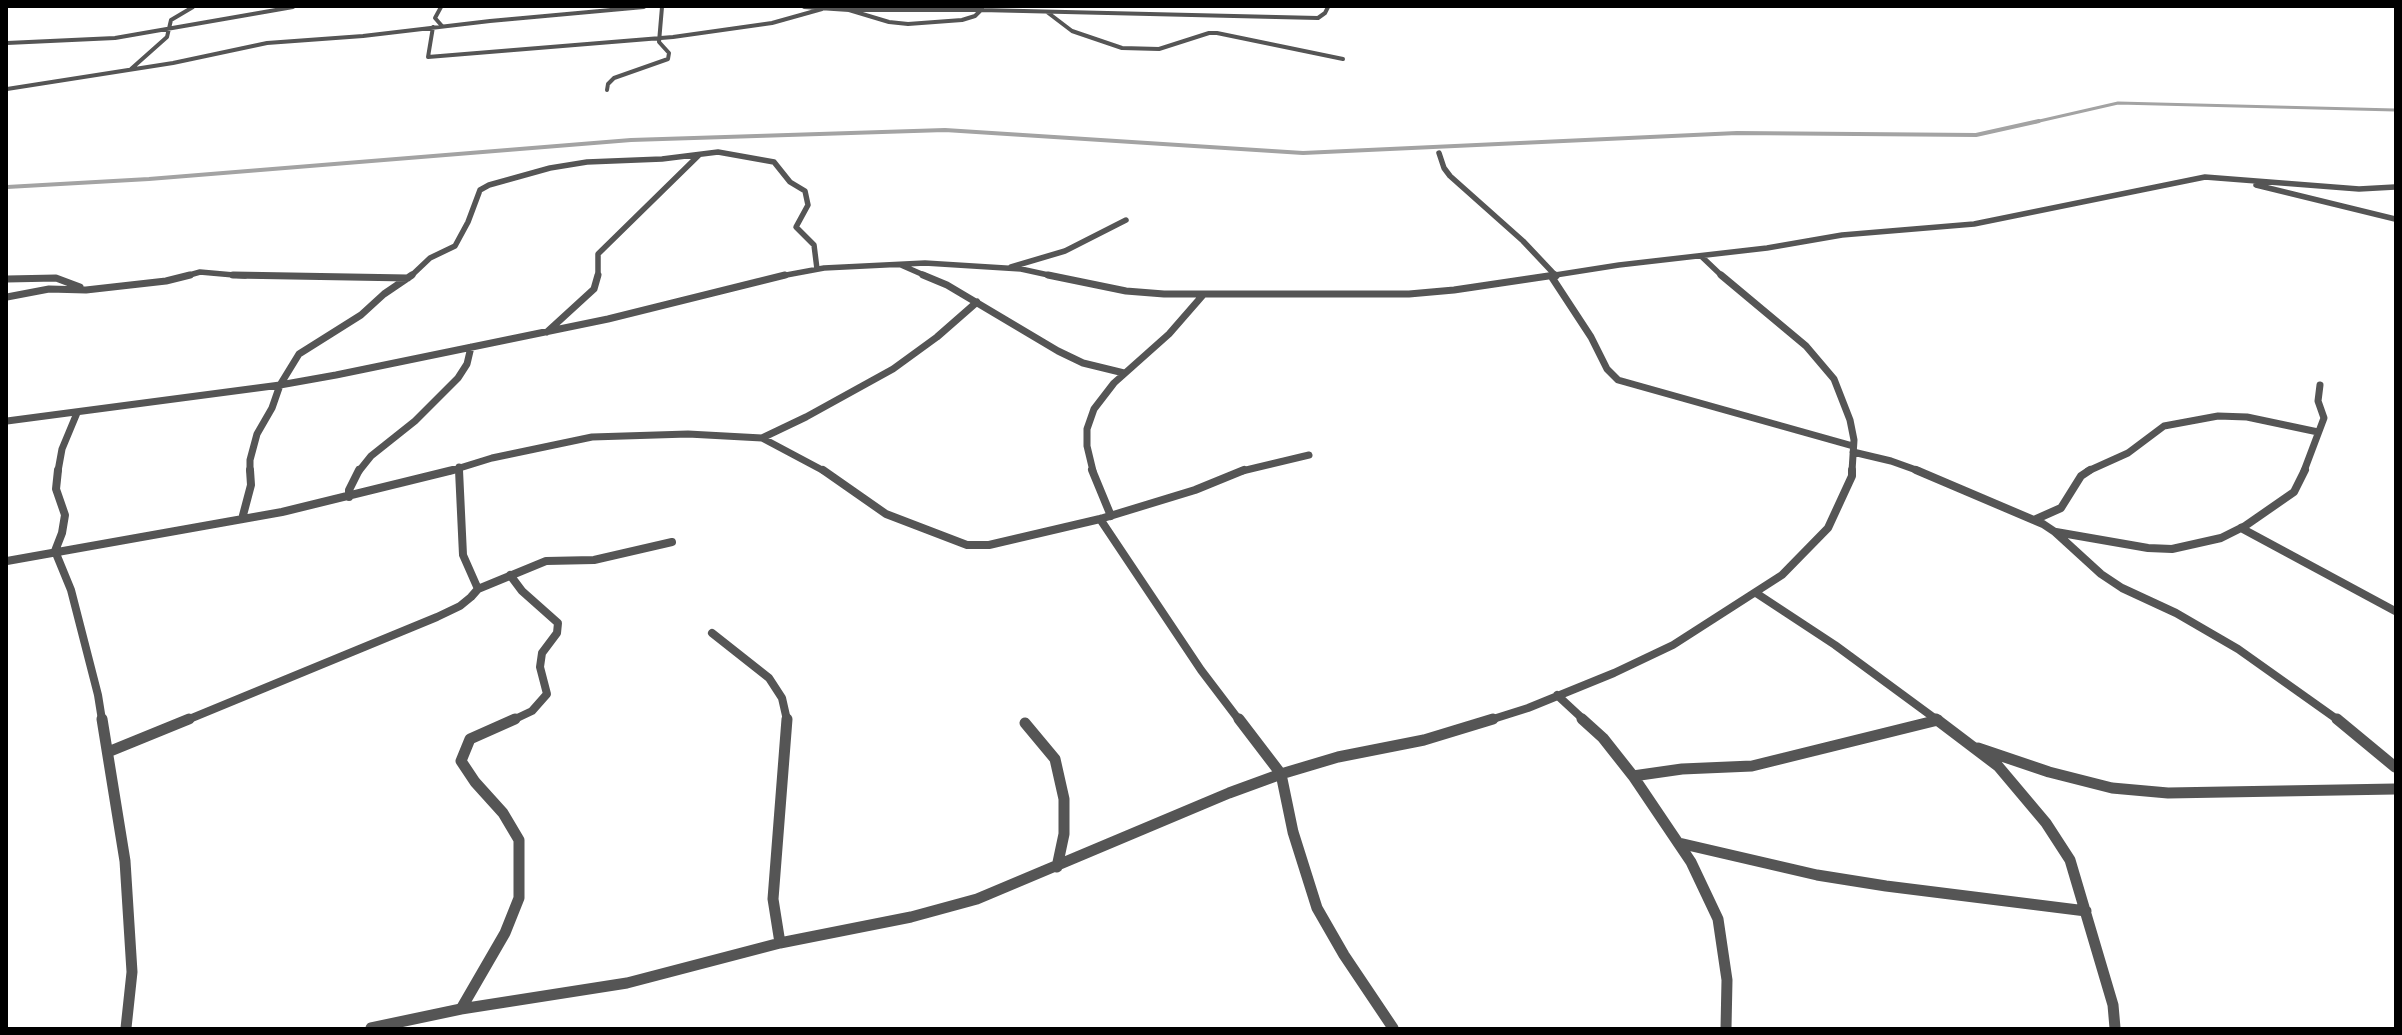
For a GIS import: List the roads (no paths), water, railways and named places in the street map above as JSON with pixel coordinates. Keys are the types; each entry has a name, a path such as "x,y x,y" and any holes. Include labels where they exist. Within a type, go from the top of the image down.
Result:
{"street":[{"path":"131,70 163,42 170,29 171,20 193,7"},
{"path":"7,43 96,40 170,29 275,9 294,7"},
{"path":"441,7 435,18 442,26"},
{"path":"7,90 173,63 267,43 363,36 442,26 644,7"},
{"path":"607,90 608,84 614,78 668,58 669,53 659,39 662,7"},
{"path":"804,7 849,10 982,8 1047,12 1306,18 1318,18 1325,13 1328,7"},
{"path":"849,10 889,22 908,24 962,20 975,16 982,8"},
{"path":"433,27 428,57 659,39 772,23 822,9"},
{"path":"1047,12 1072,31 1098,42 1122,48 1159,49 1217,32 1343,59"},
{"path":"242,519 251,485 250,460 257,434 272,408 280,385 299,354 361,315 384,294 408,278 430,258 455,246 468,222 480,190 489,185 550,168 587,162 662,159 724,152 771,161 783,170 790,182 803,189 808,205 796,227 814,245 817,269"},
{"path":"1439,153 1444,168 1450,176 1523,241 1554,276 1591,337 1607,368 1618,380 1892,461 1948,482 2034,520 2055,532 2101,574 2122,588 2176,613 2238,648 2348,727 2395,766"},
{"path":"547,332 594,289 598,278 598,254 633,221 692,160 702,154"},
{"path":"7,421 280,385 547,332 788,274 817,269 925,263 1006,268 1126,291 1203,295 1409,294 1454,290 1619,265 1700,256 1842,235 1934,229 1974,224 2181,181 2205,178 2232,178 2359,189 2395,187"},
{"path":"2232,178 2299,197 2395,219"},
{"path":"1006,268 1065,251 1126,220"},
{"path":"370,1028 460,1009 627,983 780,943 911,917 977,899 1057,867 1228,793 1281,774 1338,757 1424,740 1528,708 1614,673 1673,645 1782,575 1828,528 1852,476 1853,449 1850,420 1834,379 1806,346 1737,291 1700,256"},
{"path":"897,264 947,285 1058,351 1084,363 1124,373"},
{"path":"7,297 49,288 86,290 166,281 200,272 249,276 408,278"},
{"path":"7,279 56,278 86,290"},
{"path":"1111,516 1094,478 1087,446 1087,430 1094,409 1124,373 1169,334 1203,295"},
{"path":"762,438 806,417 893,368 937,337 977,302"},
{"path":"349,497 349,490 358,472 371,456 415,421 458,378 467,364 471,347"},
{"path":"2055,532 2148,548 2172,549 2221,538 2241,528 2294,492 2311,458 2318,432 2324,418 2318,401 2320,385"},
{"path":"77,412 62,449 58,468 56,489 65,516 62,533 55,551 71,590 98,695 125,861 132,972 126,1028"},
{"path":"2034,520 2061,508 2081,476 2095,466 2128,453 2164,426 2218,416 2247,417 2318,432"},
{"path":"7,561 55,551 242,519 349,497 428,478 459,467 541,446 592,437 675,434 762,438 814,464 886,514 939,537 967,545 989,545 1100,519 1195,490 1245,470 1309,455"},
{"path":"459,467 463,555 478,589"},
{"path":"1100,519 1201,670 1281,774 1293,832 1317,908 1344,955 1393,1028"},
{"path":"2241,528 2395,611"},
{"path":"108,752 437,617 460,606 478,589 546,561 594,560 672,542"},
{"path":"460,1009 505,933 519,898 519,840 503,813 476,782 462,761 463,753 470,739 532,711 540,705 547,694 540,667 542,653 557,633 558,623 522,591 510,575"},
{"path":"1756,593 1835,645 1998,766 2046,823 2070,860 2113,1005 2115,1028"},
{"path":"712,634 769,678 782,698 787,718 782,803 773,899 780,943"},
{"path":"1557,695 1603,738 1634,776 1691,862 1718,920 1727,980 1726,1028"},
{"path":"1634,776 1682,769 1752,766 1938,720"},
{"path":"1025,723 1055,759 1064,799 1064,834 1057,867"},
{"path":"1972,746 2049,772 2112,788 2168,793 2395,789"},
{"path":"1679,843 1817,875 1886,886 2086,911"}],"waterway":[{"path":"2035,122 2118,103 2395,110"},
{"path":"7,187 149,179 631,140 945,130 1303,153 1737,133 1976,135 2039,121"}]}
